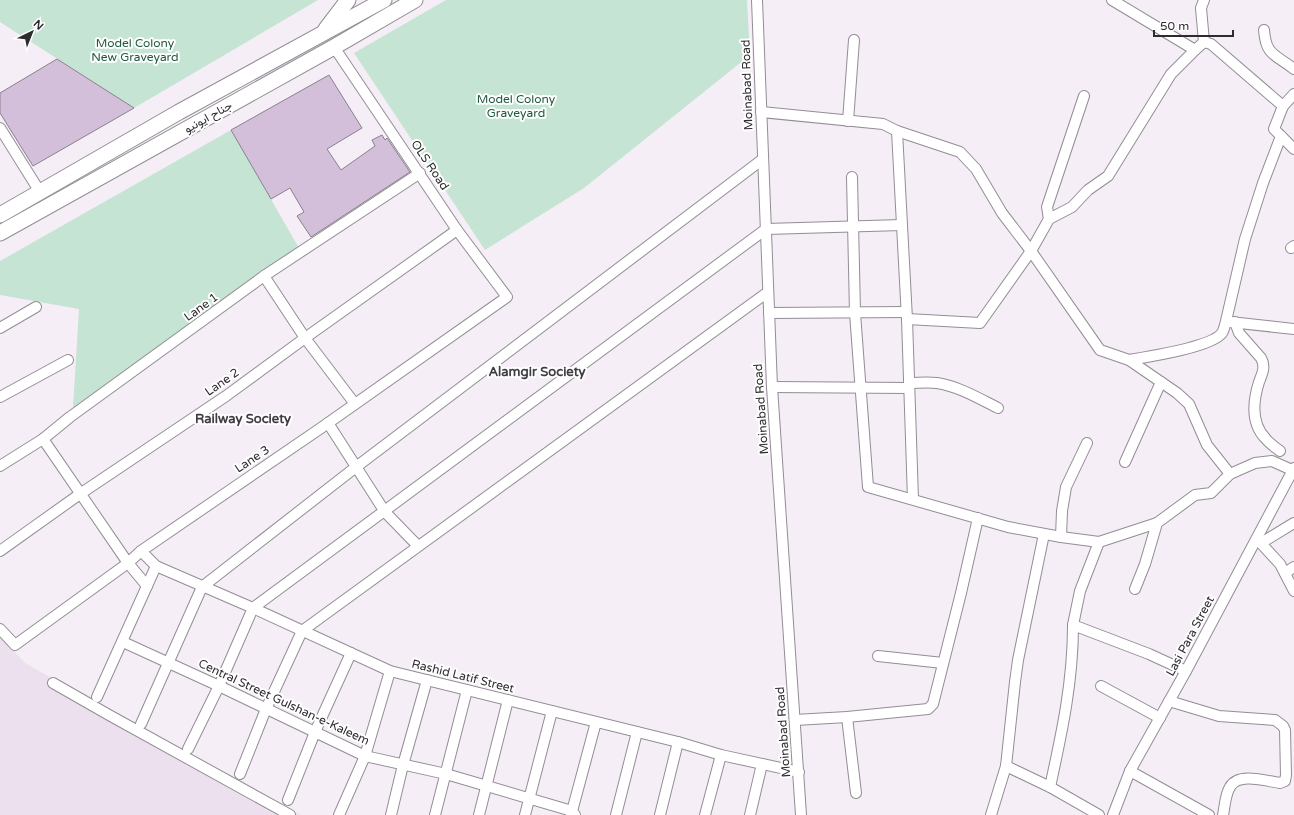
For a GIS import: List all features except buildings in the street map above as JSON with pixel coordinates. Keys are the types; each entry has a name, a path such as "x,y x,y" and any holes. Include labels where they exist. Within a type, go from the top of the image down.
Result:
{"highway":[{"path":"322,34 348,0"},
{"name":"جناح ایونیو","path":"0,215 179,112 384,0"},
{"name":"جناح ایونیو","path":"0,233 334,47 415,0"}],"street":[{"name":"Moinabad Road","path":"757,0 772,387 801,815"},
{"path":"1112,0 1194,50"},
{"path":"1204,0 1201,8 1204,42"},
{"path":"1264,30 1265,41 1270,52 1294,69"},
{"path":"848,121 854,40"},
{"path":"769,314 856,313 980,323 1031,251 1049,219 1072,207 1088,190 1108,176 1171,74 1194,50 1204,42"},
{"path":"1204,42 1211,44 1283,106"},
{"name":"OLS Road","path":"334,47 457,230 507,297"},
{"path":"1294,94 1283,106 1274,129 1294,149"},
{"path":"1049,219 1047,207 1084,96"},
{"path":"761,112 883,124 897,131 960,152 976,169 1002,213 1031,251 1100,350 1129,360 1177,393 1189,404 1207,445 1230,474"},
{"path":"0,128 40,192"},
{"path":"897,131 907,316 913,499"},
{"path":"1129,360 1186,349 1216,339 1231,322 1245,240 1262,183 1282,136"},
{"path":"141,724 202,587 356,467 763,159"},
{"name":"Lane 1","path":"0,466 43,439 70,417 264,276 420,173"},
{"path":"852,177 856,313 868,487 1008,527 1061,537 1099,542 1157,523 1195,495 1211,493 1230,474 1255,463 1272,461 1293,469"},
{"path":"188,749 219,686 253,608 385,512 766,229 902,225"},
{"name":"Lane 2","path":"0,551 80,494 226,396 457,230"},
{"path":"264,276 305,338 356,404"},
{"path":"240,774 266,708 302,631 768,292"},
{"name":"Lane 3","path":"0,629 14,645 128,563 141,551 356,404 507,297"},
{"path":"0,328 36,306"},
{"path":"1231,322 1294,329"},
{"path":"1231,322 1264,363 1254,404 1254,414 1265,438 1280,451"},
{"path":"0,397 68,360"},
{"path":"1125,462 1161,382"},
{"path":"772,387 861,388 937,383 962,391 998,408"},
{"path":"328,423 385,512 418,546"},
{"path":"43,439 128,563 147,586"},
{"path":"1061,537 1062,510 1066,487 1087,443"},
{"name":"Lasi Para Street","path":"1113,815 1130,771 1259,541 1293,469"},
{"path":"795,720 847,717 928,709 931,707 978,518"},
{"path":"1135,589 1157,523"},
{"path":"1294,523 1259,541 1280,564 1294,591"},
{"path":"991,815 1006,766 1017,668 1044,534"},
{"path":"1050,787 1070,689 1073,625 1080,591 1099,542"},
{"name":"Rashid Latif Street","path":"141,551 156,566 253,608 390,671 678,742 721,755 799,772"},
{"path":"97,698 156,566"},
{"path":"1285,573 1294,567"},
{"path":"1073,625 1150,654 1186,671"},
{"name":"Central Street Gulshan-e-Kaleem","path":"123,642 266,708 365,756 446,774 530,799 573,814"},
{"path":"288,800 315,732 351,653"},
{"path":"878,656 943,663"},
{"path":"340,815 365,756 390,671"},
{"path":"391,815 403,765 427,680"},
{"path":"53,683 290,815"},
{"path":"1101,686 1160,718"},
{"path":"435,815 467,690"},
{"path":"479,815 508,700"},
{"path":"1169,701 1219,716 1275,720 1283,726 1286,775 1285,781 1280,783 1243,778 1237,780 1230,787 1223,815"},
{"path":"525,815 552,711"},
{"path":"847,717 856,793"},
{"path":"573,814 596,722"},
{"path":"616,815 637,732"},
{"path":"660,815 678,742"},
{"path":"705,815 721,755"},
{"path":"750,815 762,764"},
{"path":"1006,766 1050,787 1099,815"},
{"path":"1130,771 1209,815"}],"shaded area":[{"path":"0,636 25,663 301,815 0,815"}],"green space":[{"name":"Model Colony New Graveyard","path":"0,0 318,0 134,108 0,22"},
{"name":"Model Colony Graveyard","path":"446,0 747,0 750,55 584,188 485,250 354,53"},
{"path":"231,130 299,248 73,408 79,309 0,295 0,261"}],"district":[{"name":"Alamgir Society","path":"537,372"},
{"name":"Railway Society","path":"243,419"}]}
